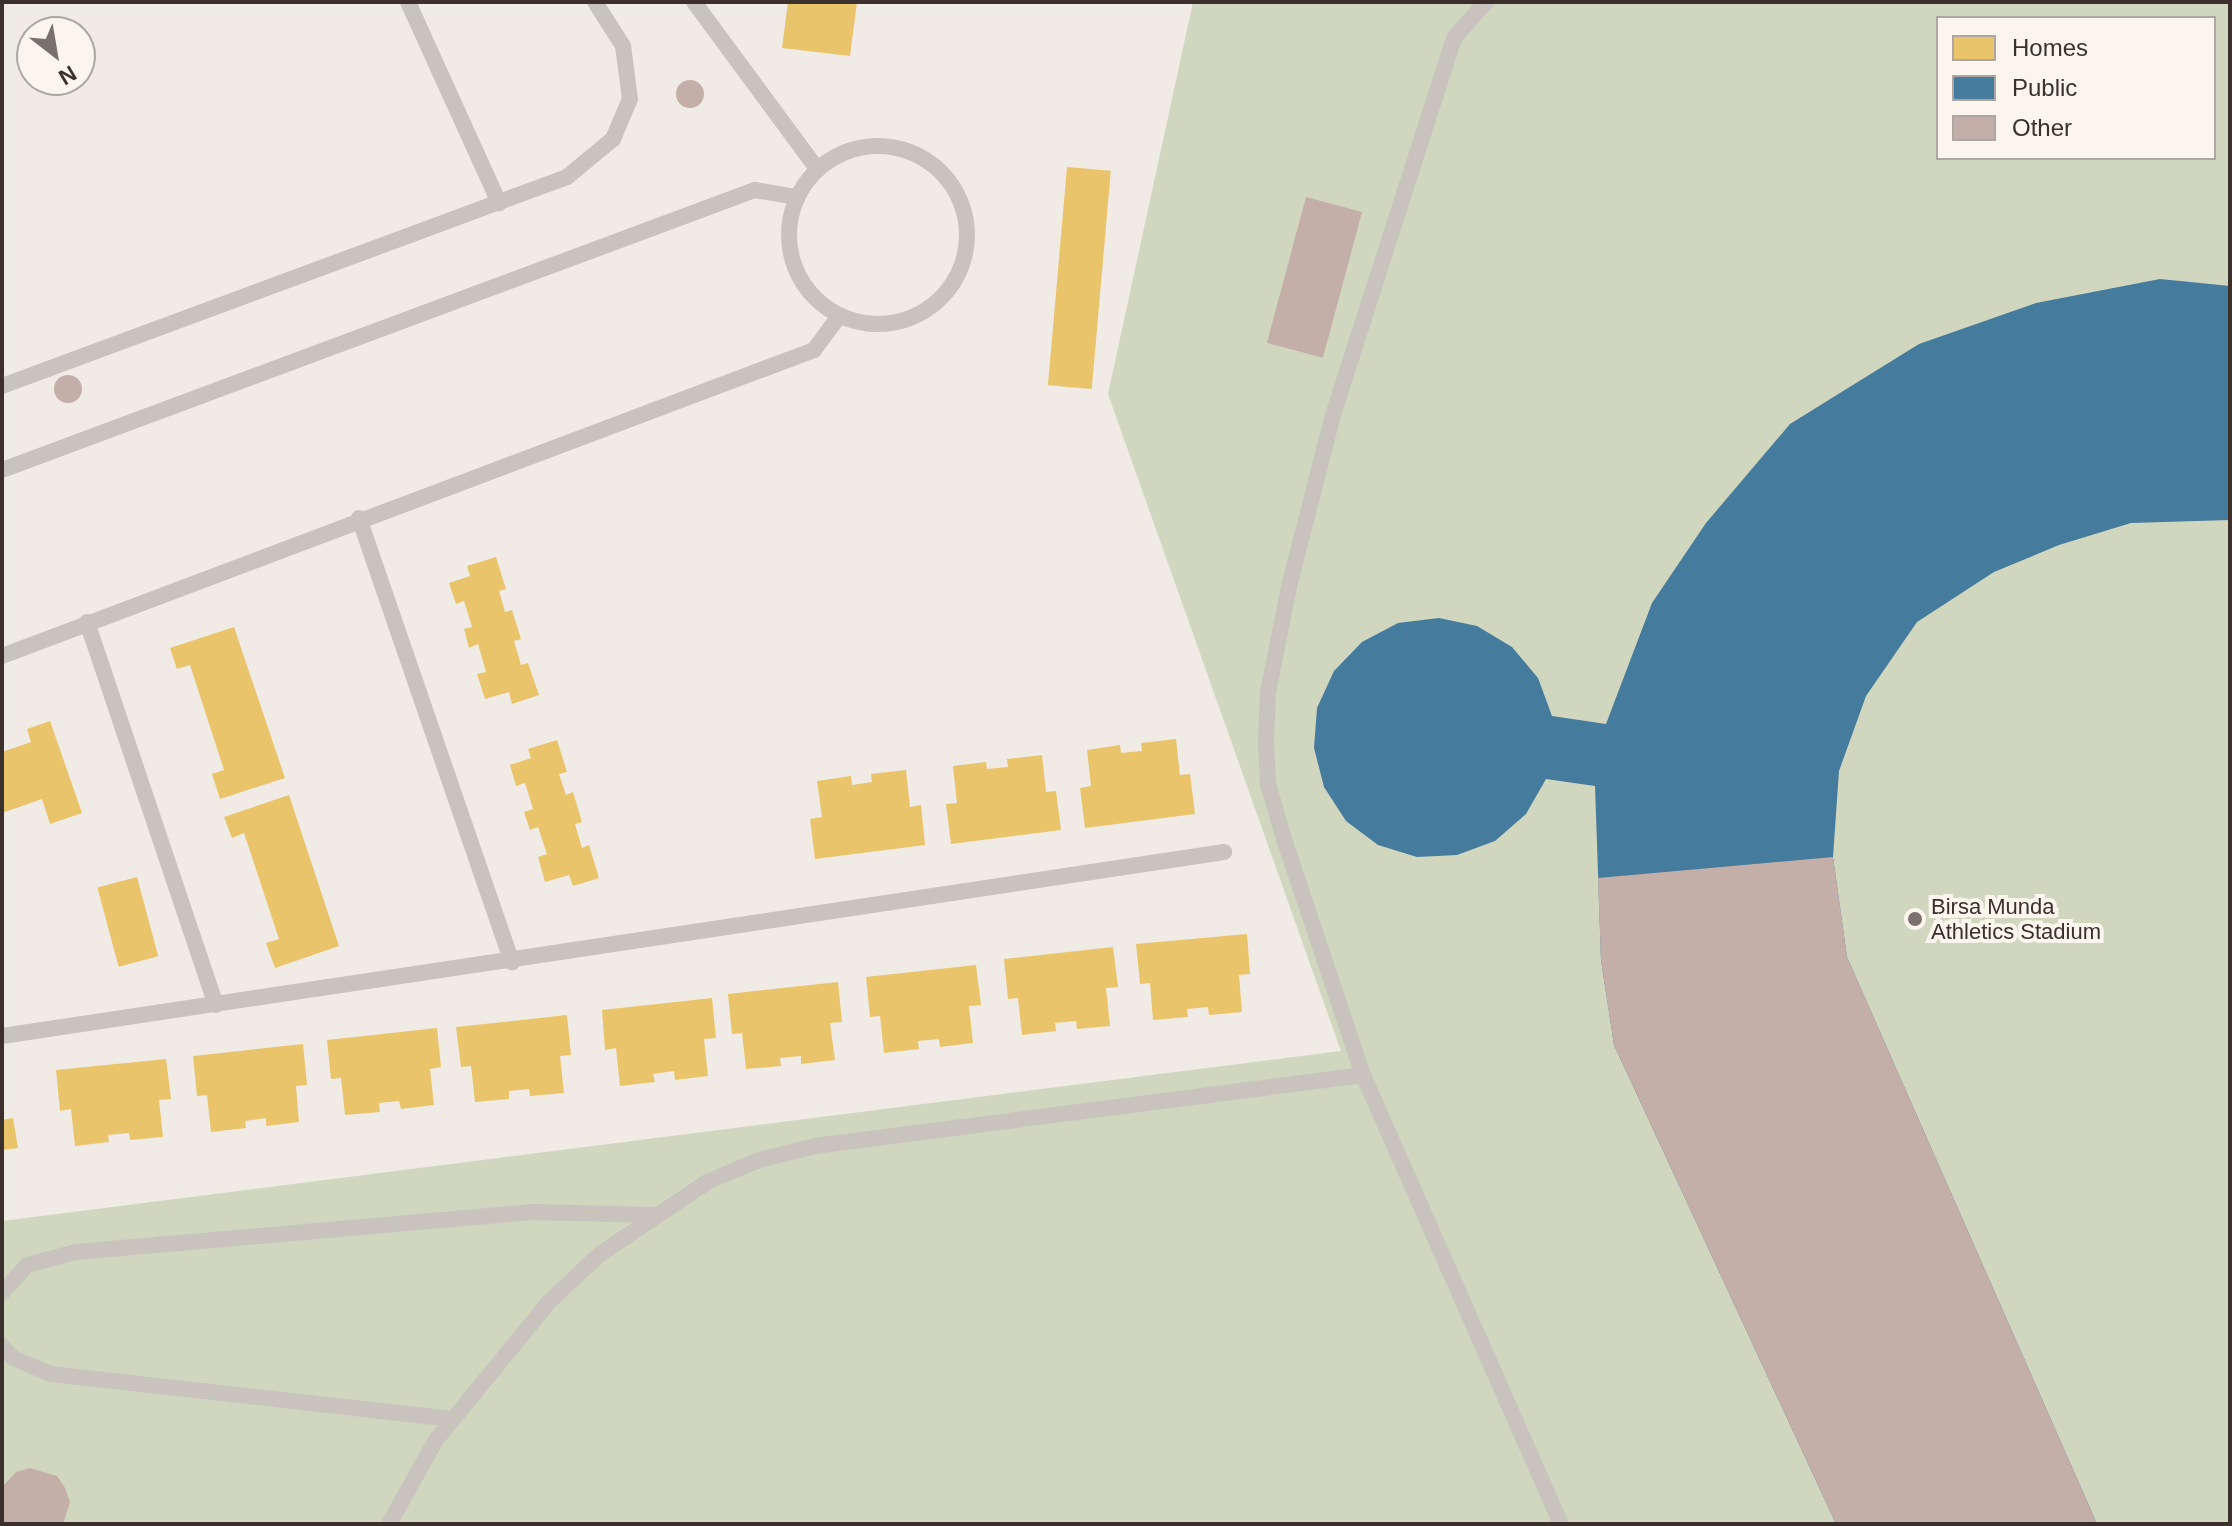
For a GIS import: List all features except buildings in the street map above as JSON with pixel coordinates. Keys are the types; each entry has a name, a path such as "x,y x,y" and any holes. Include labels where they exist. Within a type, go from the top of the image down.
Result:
{"lane":[{"path":"408,2 499,203"},
{"path":"2,386 567,177 613,139 630,99 623,46 595,2"},
{"path":"694,2 817,169"},
{"path":"1486,2 1454,38 1332,419 1268,692 1268,784 1363,1075 1561,1524"},
{"path":"883,146 916,154 950,185 962,205 968,240 959,274 938,302 908,320 873,325 839,316 811,296 793,266 788,231 796,197 817,169 848,151 883,146"},
{"path":"2,470 755,190 796,197"},
{"path":"2,656 359,518 814,350 839,316"},
{"path":"359,518 512,962"},
{"path":"87,622 216,1005"},
{"path":"2,1036 512,962 1224,852"},
{"path":"389,1524 452,1419 549,1302 600,1254 707,1182 759,1160 815,1146 1363,1075"},
{"path":"2,1293 27,1265 76,1252 530,1212 655,1215"},
{"path":"2,1346 13,1358 51,1374 452,1419"}],"green space":[{"path":"1193,2 2230,2 2230,1524 2,1524 2,1221 1341,1051 1108,394"}],"place":[{"name":"Birsa Munda Athletics Stadium","path":"1915,919"}]}
